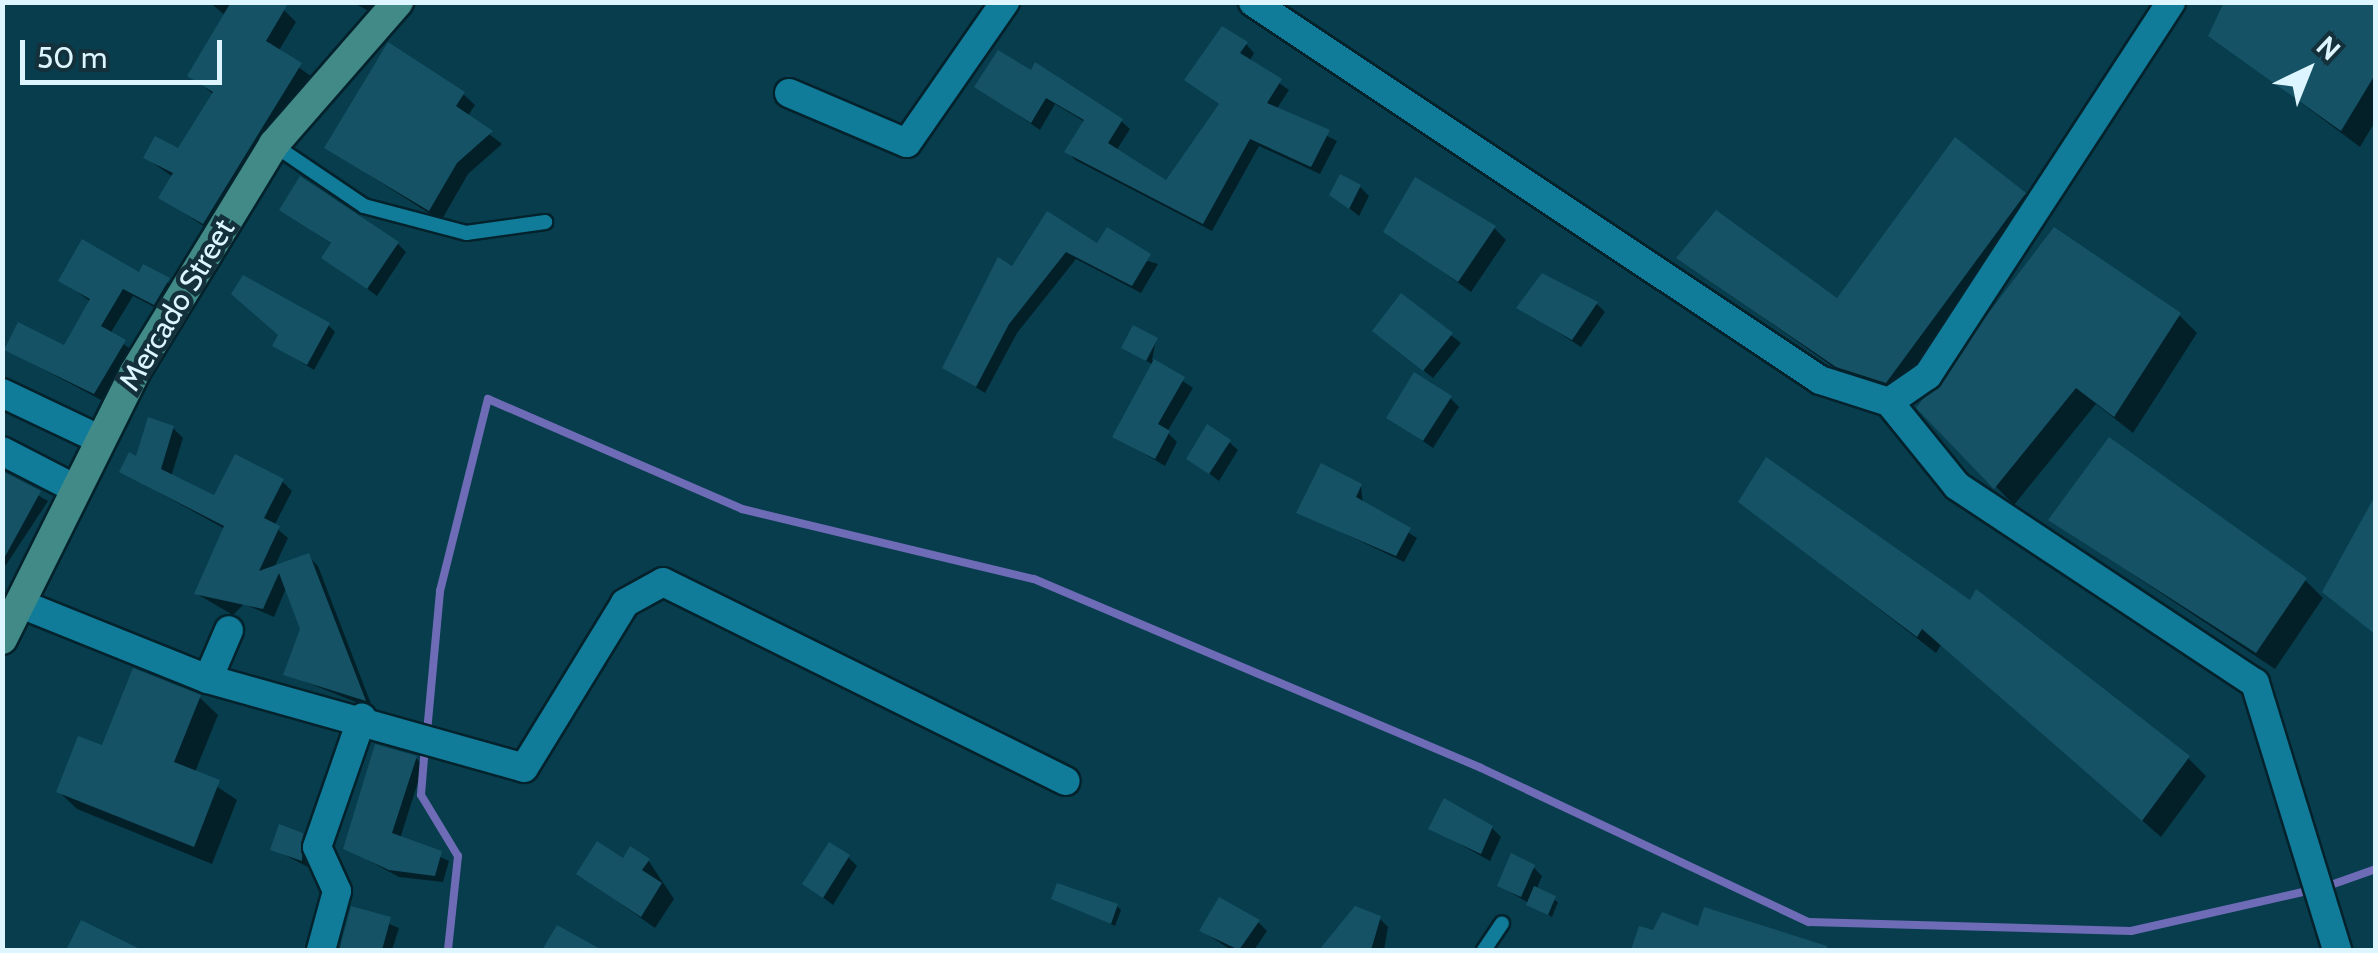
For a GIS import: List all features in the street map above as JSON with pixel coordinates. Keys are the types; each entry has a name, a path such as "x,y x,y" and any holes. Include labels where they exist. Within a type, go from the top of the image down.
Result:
{"street":[{"name":"Mercado Street","path":"2,639 72,487 274,144 398,2"},
{"path":"789,92 907,143 1005,2"},
{"path":"1254,2 1820,380 1889,402 1957,486 2255,683 2337,950"},
{"path":"1889,402 1928,375 2172,2"},
{"path":"2,393 99,439"},
{"path":"2,451 72,487"},
{"path":"21,604 208,680 362,718 524,768 626,603 663,582 1066,781"},
{"path":"208,680 229,630"},
{"path":"321,950 337,890 316,848 362,718"}],"lane":[{"path":"274,144 364,206 466,233 545,222"},
{"path":"1484,950 1502,922"}],"building":[{"path":"231,2 289,2 266,41 302,63 203,224 158,198 173,173 143,158 155,136 178,148 213,92 187,76"},
{"path":"2224,2 2376,2 2376,73 2341,131 2208,36"},
{"path":"1222,26 1248,42 1240,53 1282,79 1267,103 1330,130 1311,167 1250,139 1203,224 1064,152 1084,120 1046,98 1031,123 974,87 998,50 1031,70 1035,62 1123,119 1108,143 1166,180 1219,104 1184,80"},
{"path":"388,42 465,92 456,106 493,131 457,163 429,211 324,148"},
{"path":"1955,137 2026,193 1886,383 1836,367 1676,258 1716,210 1837,298"},
{"path":"1340,174 1361,185 1349,209 1329,195"},
{"path":"300,176 399,242 367,289 321,258 331,243 279,210"},
{"path":"1415,177 1496,226 1458,282 1383,232"},
{"path":"1047,211 1097,243 1107,227 1151,254 1132,286 1066,252 1009,324 976,387 942,368 998,257 1012,266"},
{"path":"2054,227 2181,313 2114,417 2076,388 1994,489 1916,408"},
{"path":"82,239 139,272 143,264 170,278 154,305 123,289 101,326 126,340 94,394 4,350 18,322 64,345 90,299 58,281"},
{"path":"1542,273 1598,302 1572,340 1516,308"},
{"path":"243,275 330,323 307,365 272,346 278,335 231,294"},
{"path":"1401,293 1453,333 1423,371 1372,331"},
{"path":"1133,325 1158,338 1146,361 1121,348"},
{"path":"1154,359 1185,377 1158,424 1170,431 1155,459 1112,437"},
{"path":"1414,372 1452,396 1423,441 1386,418"},
{"path":"148,417 174,426 161,469 214,495 235,454 284,479 264,518 280,526 259,571 309,553 366,701 283,675 300,629 279,573 263,609 194,594 224,526 119,472 129,452 136,456"},
{"path":"1207,424 1231,440 1209,474 1186,459"},
{"path":"2109,437 2307,578 2256,653 2048,520"},
{"path":"1766,457 1970,600 1976,589 2190,756 2142,821 1922,629 1917,637 1738,502"},
{"path":"1321,463 1362,484 1356,497 1411,528 1396,556 1296,513"},
{"path":"2,471 41,491 2,562"},
{"path":"2376,494 2376,635 2322,592"},
{"path":"133,668 201,695 174,762 220,780 194,847 56,792 78,736 102,745"},
{"path":"375,744 417,756 392,833 442,851 435,876 389,870 343,849"},
{"path":"1444,798 1493,826 1481,854 1428,829"},
{"path":"279,824 303,833 302,861 270,850"},
{"path":"597,841 623,858 630,846 650,859 642,870 662,883 641,917 576,874"},
{"path":"829,842 850,855 823,898 802,884"},
{"path":"1511,853 1535,865 1521,897 1497,886"},
{"path":"1057,883 1118,904 1111,924 1051,899"},
{"path":"1534,886 1556,896 1548,915 1526,905"},
{"path":"1219,897 1260,920 1239,950 1199,931"},
{"path":"351,906 391,917 382,950 339,950"},
{"path":"1355,906 1381,916 1371,950 1319,950"},
{"path":"1704,907 1827,946 1827,950 1631,950 1639,926 1653,930 1662,912 1698,926"},
{"path":"81,920 142,950 66,950"},
{"path":"557,925 602,950 542,950"}],"waterway":[{"path":"427,732 440,591 488,399 742,509 1034,579 1481,768 1809,922 2131,931 2311,890"},
{"path":"425,746 421,795 458,856 448,950"},
{"path":"2325,887 2376,869"}]}
